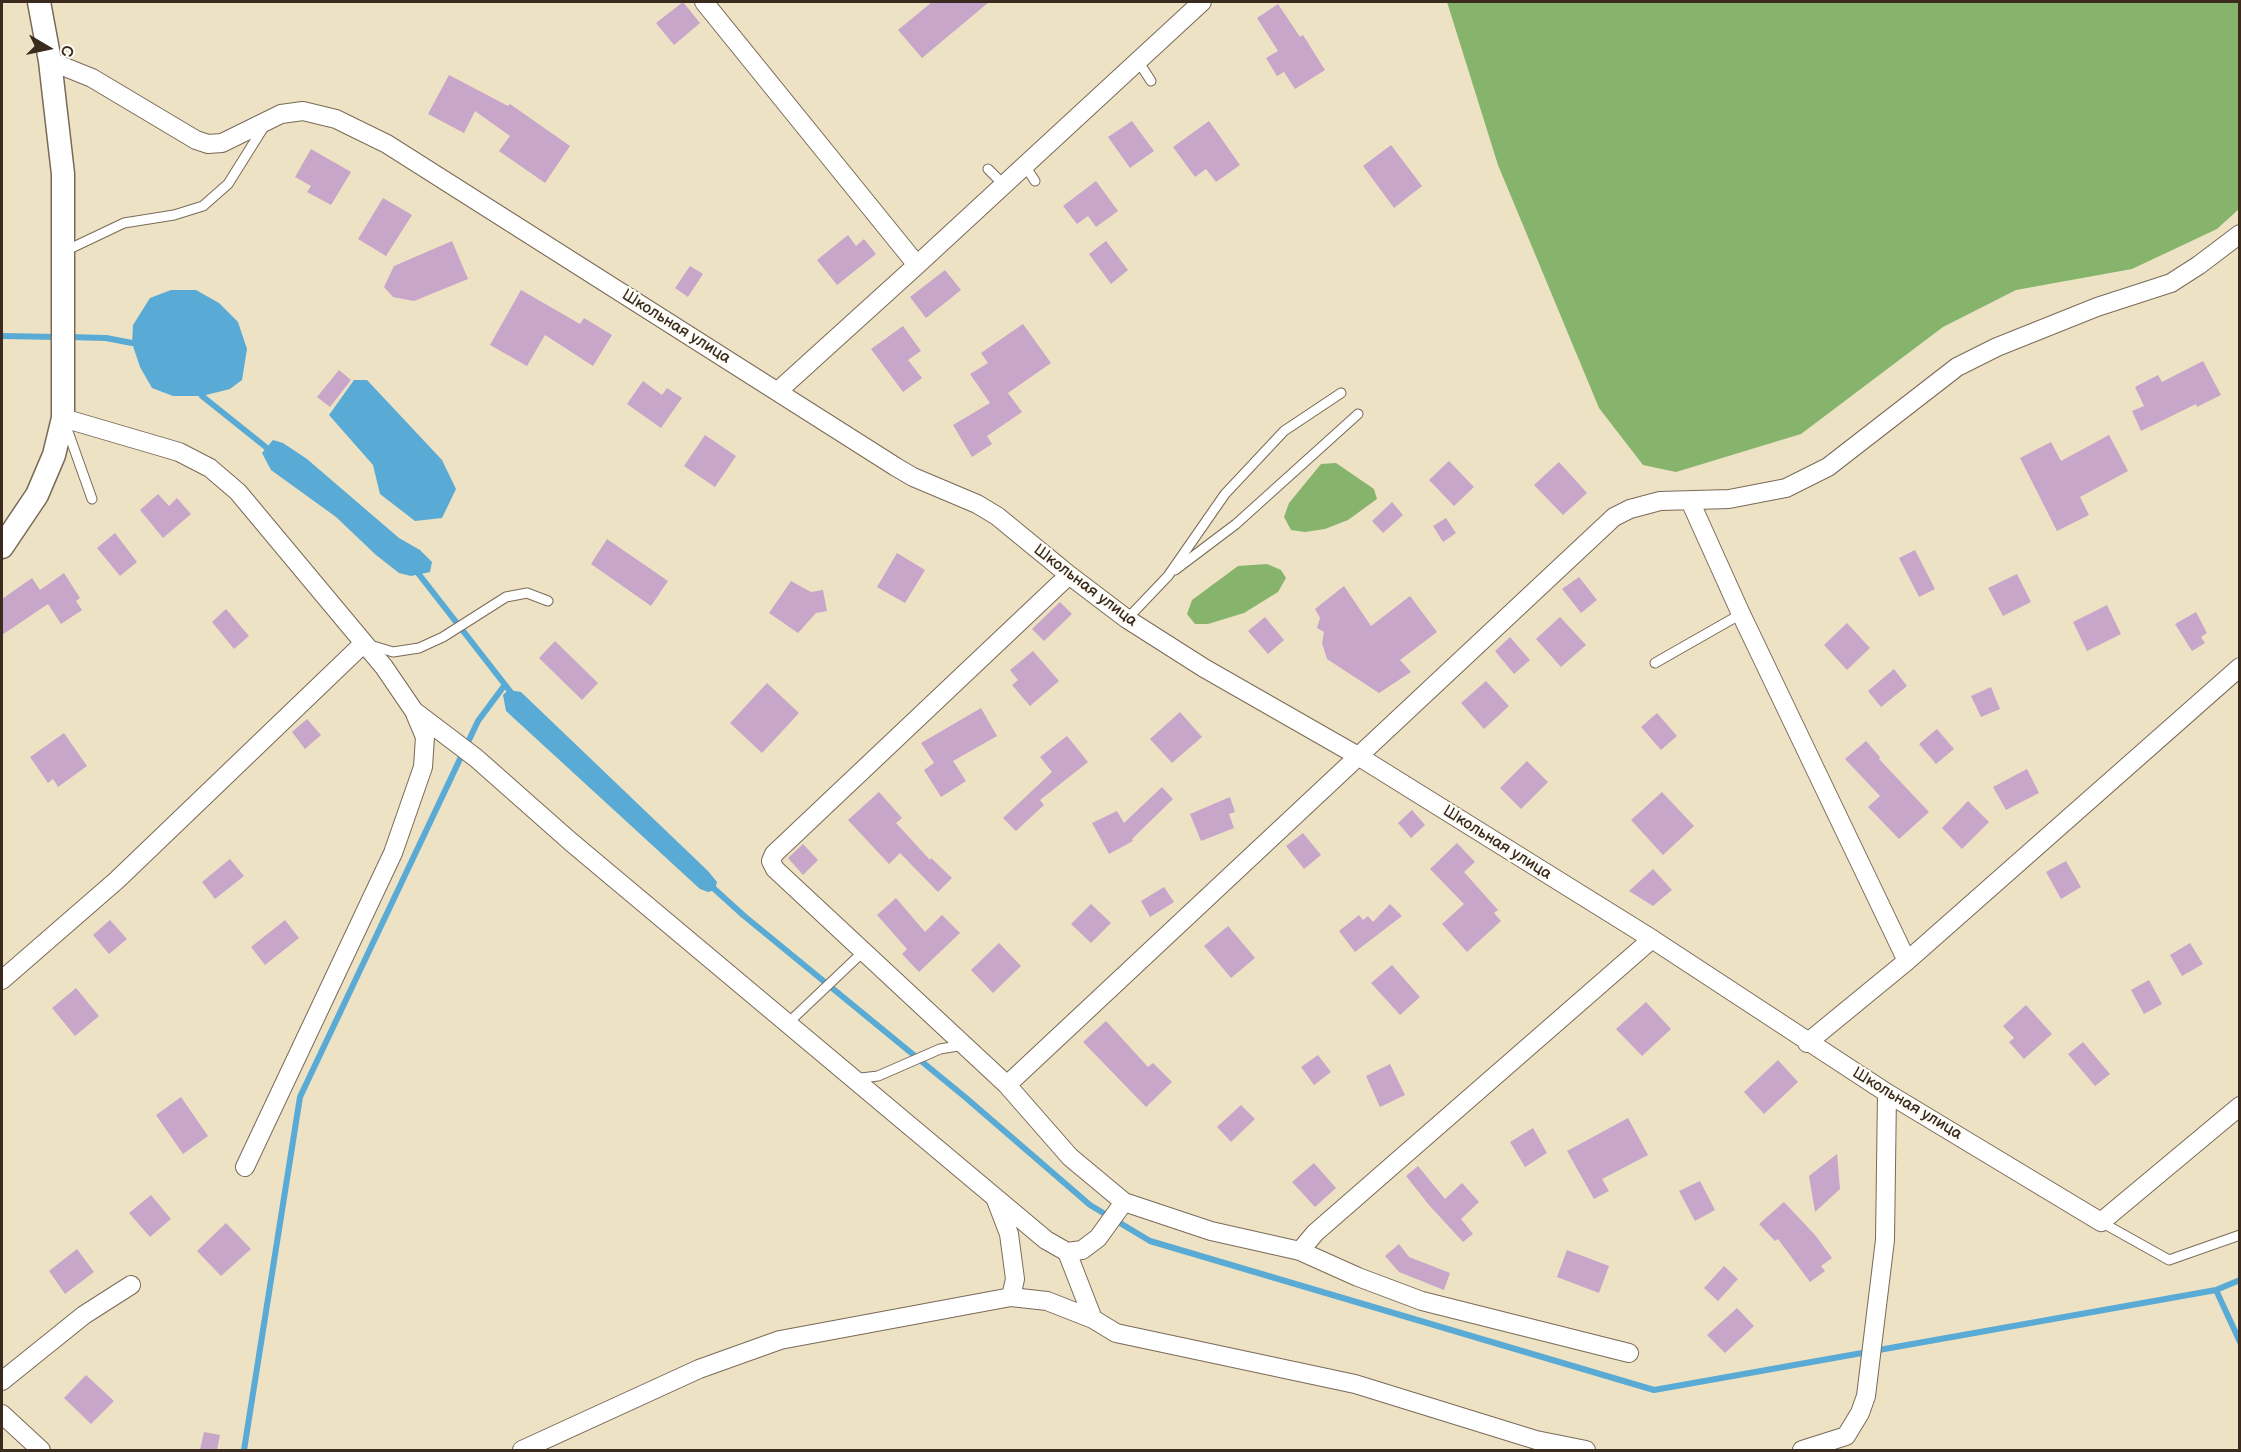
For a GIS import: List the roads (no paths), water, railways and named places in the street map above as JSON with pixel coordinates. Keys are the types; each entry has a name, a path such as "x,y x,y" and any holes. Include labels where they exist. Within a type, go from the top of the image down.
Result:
{"street":[{"path":"2,547 37,495 54,455 63,418 65,251 63,174 50,61 39,2"},
{"path":"704,2 917,266"},
{"path":"778,391 1004,185 1030,173 1138,61 1202,2"},
{"name":"Школьная улица","path":"50,61 92,78 196,140 208,144 222,143 280,114 303,111 336,119 387,144 913,477 977,504 997,516 1127,619 1203,668 1358,756 1652,939 1807,1043 2101,1222"},
{"path":"1007,1085 1614,517 1630,508 1660,501 1729,499 1786,488 1828,466 1957,367 1997,346 2097,307 2171,283 2240,234"},
{"path":"63,418 179,452 210,468 238,492 384,667 414,711 424,737 423,767 393,853 245,1167"},
{"path":"1690,501 1741,614 1907,961"},
{"path":"1069,575 774,854 771,861 776,869 1007,1085 1070,1157 1124,1202 1211,1231 1300,1251 1358,1277 1422,1301 1629,1353"},
{"path":"2,980 117,880 364,643"},
{"path":"1807,1043 1907,961 2240,667"},
{"path":"414,711 476,758 571,842 1046,1240 1067,1252 1082,1250 1098,1239 1124,1202"},
{"path":"1300,1251 1315,1233 1652,939"},
{"path":"1802,1450 1846,1436 1860,1413 1866,1396 1885,1240 1887,1093"},
{"path":"2101,1222 2240,1106"},
{"path":"996,1198 1009,1234 1015,1279 1011,1297"},
{"path":"1067,1252 1093,1319"},
{"path":"2,1382 84,1315 130,1285"},
{"path":"522,1450 699,1369 780,1340 1011,1297 1047,1301 1093,1319 1116,1333 1355,1384 1536,1440 1586,1450"},
{"path":"2,1414 41,1450"}],"lane":[{"path":"1138,61 1151,81"},
{"path":"65,251 124,223 174,215 203,206 228,184 268,120"},
{"path":"988,169 1004,185"},
{"path":"1127,619 1168,576 1225,494 1284,431 1341,393"},
{"path":"1168,576 1236,524 1358,414"},
{"path":"63,418 92,499"},
{"path":"364,643 393,652 419,648 444,637 506,597 527,593 548,601"},
{"path":"1654,663 1741,614"},
{"path":"787,1024 864,951"},
{"path":"847,1074 861,1078 878,1076 940,1049 964,1045"},
{"path":"2101,1222 2169,1260 2240,1235"}],"water":[{"path":"171,290 196,290 219,303 238,322 247,349 242,380 230,389 202,396 173,396 152,388 140,367 132,343 133,325 150,298"},
{"path":"354,380 367,380 442,460 456,489 442,518 415,521 380,494 373,465 329,415"},
{"path":"273,440 283,443 307,459 399,538 420,550 432,562 430,572 411,576 399,573 376,555 336,517 271,470 262,453"},
{"path":"508,690 521,692 708,871 717,882 715,890 708,892 700,889 506,711 503,695"}],"waterway":[{"path":"2,336 58,337"},
{"path":"68,337 106,338 132,343"},
{"path":"202,396 272,452"},
{"path":"414,568 513,695"},
{"path":"244,1450 300,1097 478,721 504,686"},
{"path":"710,885 743,915 965,1097 1090,1205 1150,1241 1654,1390 2216,1290 2240,1280"},
{"path":"2216,1290 2240,1342"}]}
